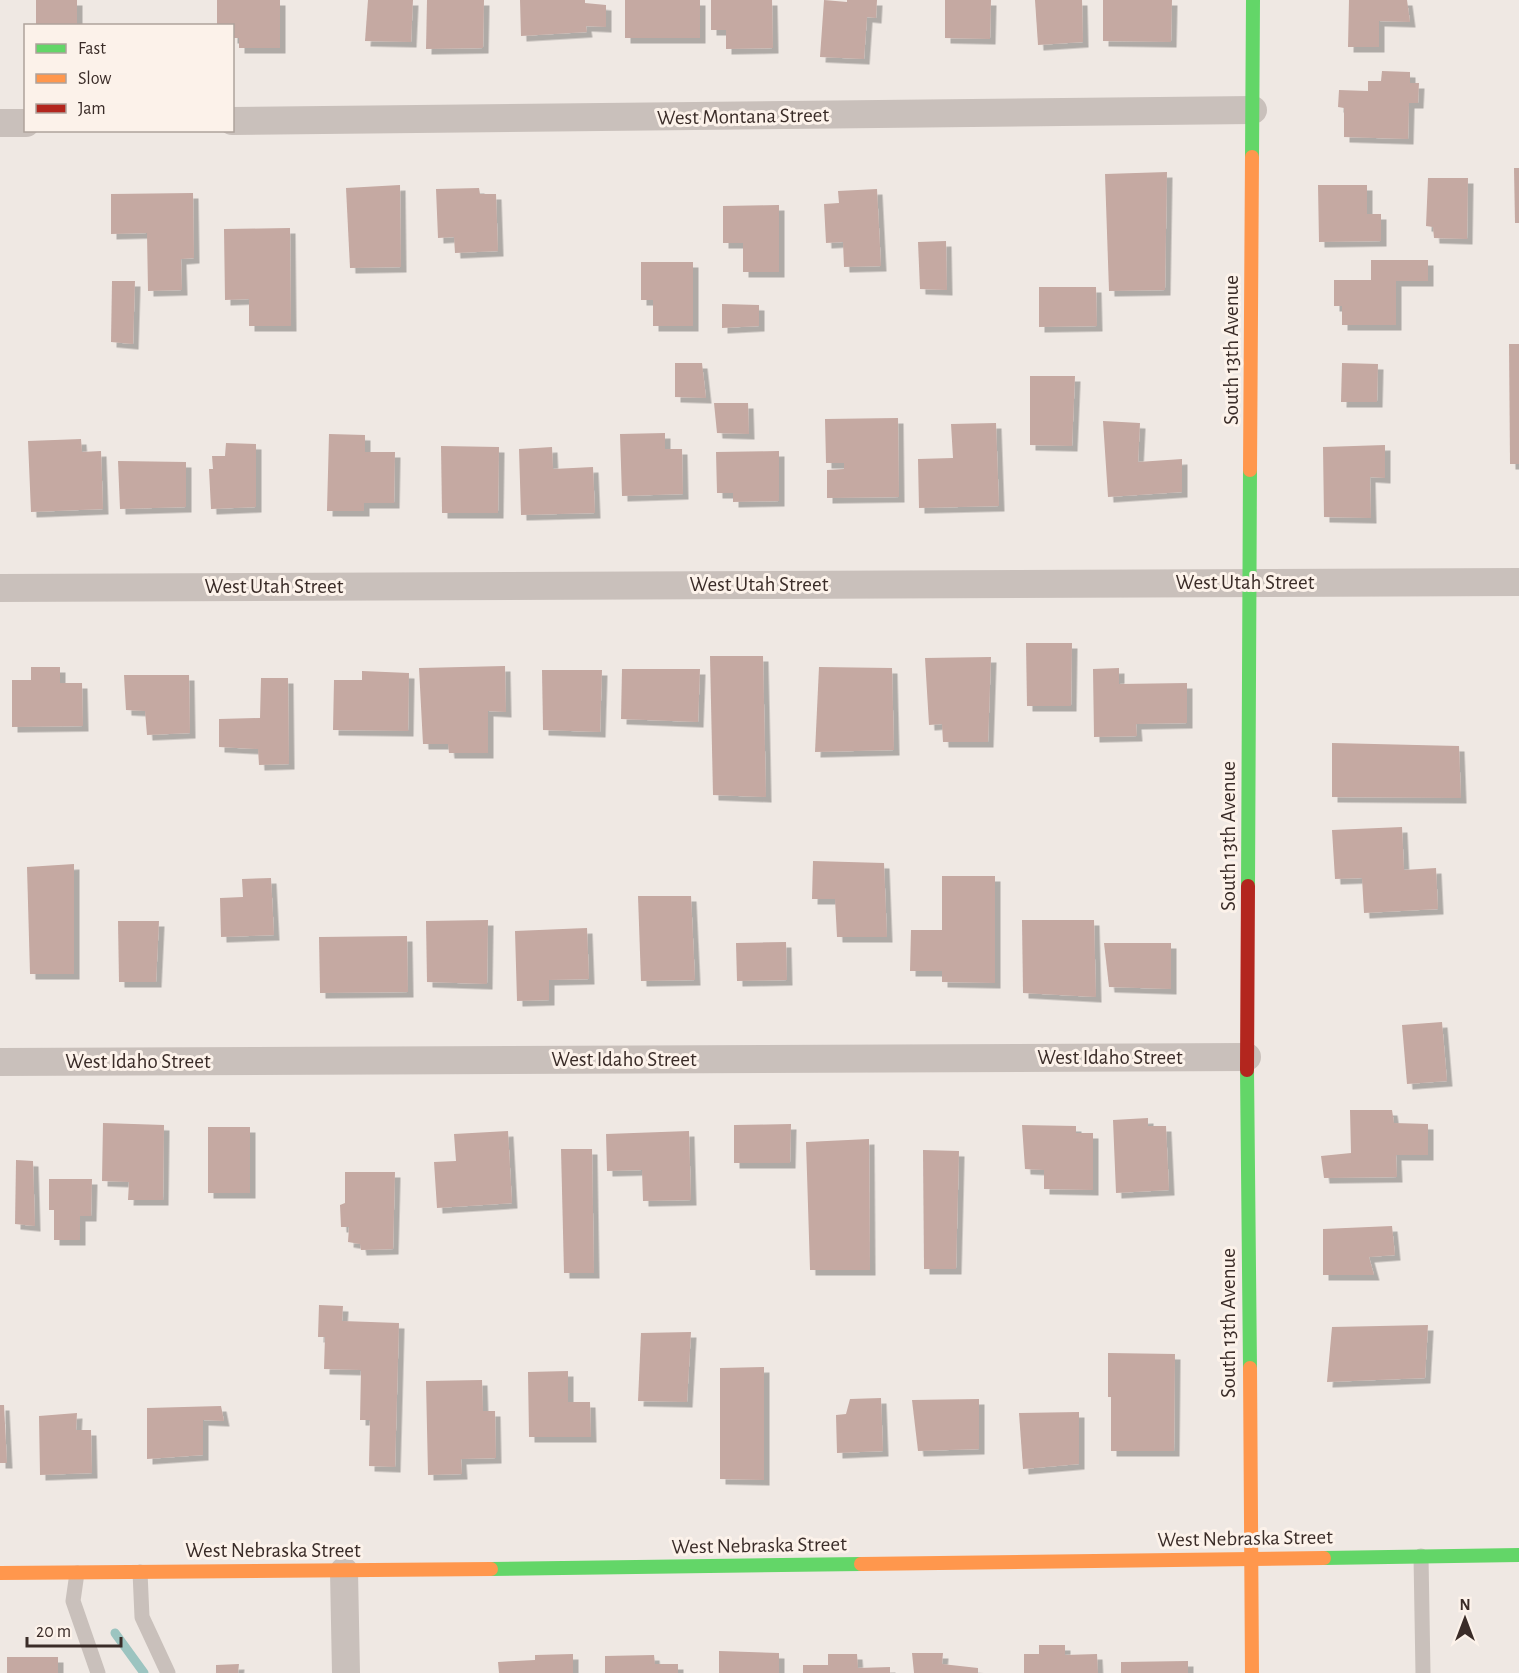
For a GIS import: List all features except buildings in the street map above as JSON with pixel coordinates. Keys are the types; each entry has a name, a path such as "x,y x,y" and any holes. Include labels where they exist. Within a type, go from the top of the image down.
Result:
{"street":[{"name":"South 13th Avenue","path":"1252,1673 1247,1057 1253,0"},
{"name":"West Montana Street","path":"234,121 1253,110"},
{"path":"0,123 24,123"},
{"name":"West Utah Street","path":"0,588 1519,582"},
{"name":"West Idaho Street","path":"0,1062 1247,1057"},
{"name":"West Nebraska Street","path":"0,1573 344,1571 1519,1555"},
{"path":"344,1571 346,1673"}],"lane":[{"path":"1421,1557 1423,1673"},
{"path":"140,1572 142,1617 168,1673"},
{"path":"77,1573 73,1601 98,1673"}],"waterway":[{"path":"115,1633 144,1673"}],"traffic: fast":[{"path":"1252,157 1253,0"},
{"path":"1248,886 1250,470"},
{"path":"1247,1070 1250,1368"},
{"path":"1324,1558 1519,1555"},
{"path":"491,1569 861,1564"}],"traffic: slow":[{"path":"1250,470 1252,157"},
{"path":"1250,1368 1252,1673"},
{"path":"861,1564 1324,1558"},
{"path":"0,1573 491,1569"}],"traffic: jam":[{"path":"1247,1070 1248,886"}]}
